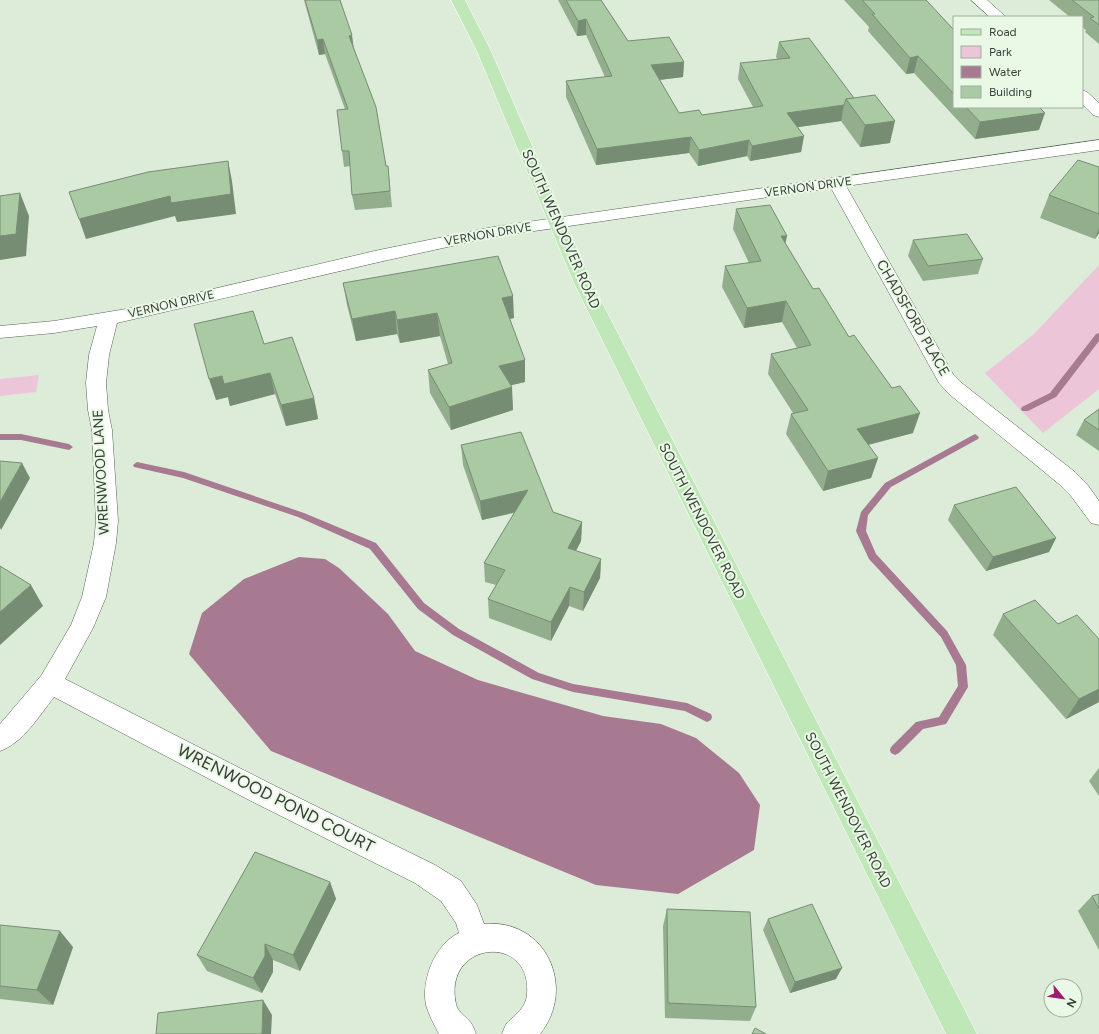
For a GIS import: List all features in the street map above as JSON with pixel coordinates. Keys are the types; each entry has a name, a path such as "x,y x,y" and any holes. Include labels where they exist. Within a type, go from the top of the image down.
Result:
{"main road":[{"name":"SOUTH WENDOVER ROAD","path":"458,0 483,49 583,283 962,1034"}],"street":[{"path":"978,0 997,16"},
{"path":"1083,96 1099,112"},
{"name":"VERNON DRIVE","path":"0,332 54,327 109,318 493,232 1099,145"},
{"name":"CHADSFORD PLACE","path":"836,183 946,378 956,388 1067,478 1079,490 1099,517"},
{"name":"WRENWOOD LANE","path":"0,740 16,725 50,683 84,622 94,597 105,543 106,506 102,430 98,410 96,383 99,355 109,318"},
{"name":"WRENWOOD POND COURT","path":"50,683 260,792 425,874 451,892 467,915 476,940"},
{"path":"461,1034 450,1024 441,1006 439,985 446,966 459,949 476,940 496,937 515,942 530,954 540,972 542,992 537,1012 524,1030 517,1034"}],"green space":[{"path":"1099,265 1099,389 1043,433 985,373 1033,335"},
{"path":"39,375 36,392 0,396 0,379"}],"water":[{"path":"299,557 325,559 339,568 388,614 415,651 478,680 603,716 661,724 696,738 739,773 760,805 754,850 678,894 596,885 271,751 189,654 202,613 244,579"}],"building":[{"path":"305,0 340,0 352,35 349,36 376,107 386,166 388,166 390,191 352,195 349,151 342,151 337,110 348,109 323,39 317,40"},
{"path":"566,0 601,0 628,41 669,37 684,62 651,65 679,113 699,110 702,115 763,106 740,63 790,58 779,42 809,38 854,98 846,99 844,105 787,113 804,136 752,146 749,140 699,150 691,137 597,149 566,81 612,76 586,19 578,21"},
{"path":"862,0 926,0 953,29 953,93 918,56 910,58 872,14 875,14"},
{"path":"1072,0 1099,0 1099,25 1090,18 1094,17"},
{"path":"875,95 895,121 865,125 846,99"},
{"path":"967,108 1040,108 1045,113 980,122"},
{"path":"1078,160 1099,167 1099,214 1049,195"},
{"path":"228,161 231,194 171,203 170,196 79,219 69,192 148,172"},
{"path":"20,193 16,234 0,236 0,196"},
{"path":"770,205 787,236 781,236 813,289 819,288 849,337 854,335 892,388 900,386 920,413 857,429 878,458 828,471 791,414 808,410 771,354 811,345 786,301 747,308 725,266 761,261 736,209"},
{"path":"967,234 983,259 928,266 913,240"},
{"path":"498,256 513,296 502,298 525,360 499,366 512,387 449,407 428,370 452,363 437,313 397,320 395,311 352,319 343,283"},
{"path":"253,311 264,344 292,337 314,398 281,405 270,373 224,384 222,376 209,379 194,324"},
{"path":"1099,409 1099,430 1084,420"},
{"path":"521,432 553,512 582,522 568,548 601,559 584,592 570,587 551,622 488,599 505,570 484,563 528,490 480,501 461,445"},
{"path":"0,461 22,463 0,502"},
{"path":"1016,487 1056,538 993,557 954,505"},
{"path":"0,566 31,585 0,612"},
{"path":"1035,600 1058,624 1077,615 1099,639 1099,689 1079,699 1003,614"},
{"path":"255,852 330,882 293,955 265,944 265,956 253,978 197,955"},
{"path":"1099,894 1099,909 1092,896"},
{"path":"812,904 842,968 795,982 768,919"},
{"path":"667,909 750,912 756,1007 668,1003"},
{"path":"0,925 60,931 37,990 0,986"},
{"path":"263,1000 262,1034 156,1034 158,1013"},
{"path":"755,1028 766,1034 752,1034"}],"waterway":[{"path":"1025,409 1053,395 1099,336"},
{"path":"0,437 21,437 69,447"},
{"path":"895,750 920,725 942,721 963,687 961,665 944,634 872,556 861,531 864,514 888,485 975,437"},
{"path":"137,465 184,475 301,515 373,546 421,606 456,632 536,676 573,688 687,707 707,717"}]}
